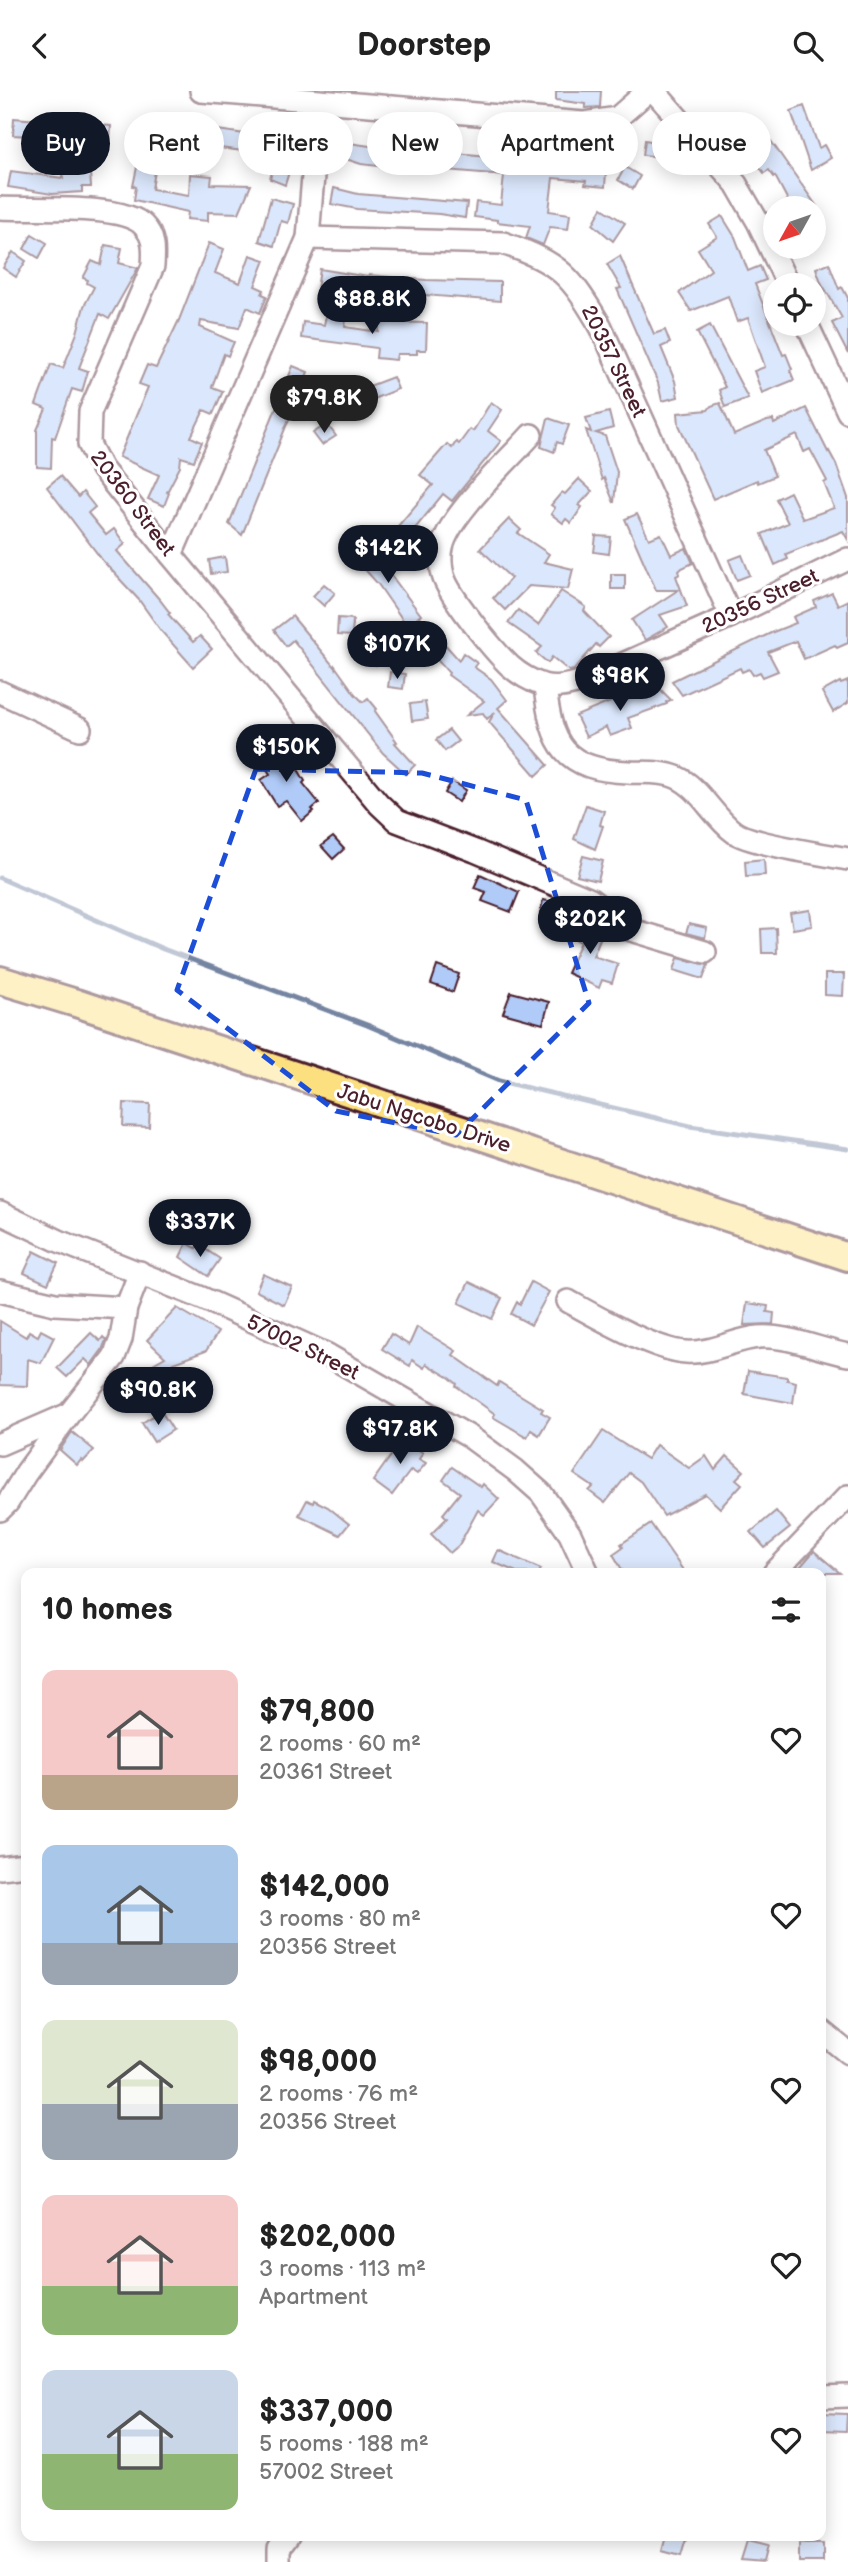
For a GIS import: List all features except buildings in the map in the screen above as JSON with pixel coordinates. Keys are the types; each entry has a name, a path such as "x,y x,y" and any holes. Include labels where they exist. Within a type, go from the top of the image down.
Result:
{"main road":[{"name":"Jabu Ngcobo Drive","path":"0,980 848,1257"}],"street":[{"path":"201,91 584,123 617,118 648,91"},
{"path":"654,91 736,184 782,273"},
{"path":"171,555 308,238 319,102"},
{"name":"20360 Street","path":"1,210 97,210 132,216 149,232 154,245 153,266 90,412 88,432 94,456 171,555 379,804 397,821 590,900 628,929 705,952"},
{"name":"20357 Street","path":"308,238 503,243 554,265 576,285 601,327 731,616"},
{"path":"813,336 848,412"},
{"path":"531,435 467,505 449,531 442,548 441,562 443,576 450,590 496,651 526,678 545,686 548,719 555,737 571,759 617,772 663,773 676,777 687,783 739,835 848,859"},
{"name":"20356 Street","path":"545,686 562,687 585,681 731,616 848,559"},
{"path":"0,692 80,729"},
{"name":"57002 Street","path":"0,1213 59,1241 140,1272 326,1354 470,1437 541,1493 570,1534 586,1568"},
{"path":"0,1510 114,1357 121,1339 126,1308 140,1272"},
{"path":"0,1291 55,1304 126,1308"},
{"path":"568,1301 622,1330 686,1352 708,1350 760,1337 801,1343 848,1355"},
{"path":"0,1444 69,1414"},
{"path":"779,1568 848,1496"},
{"path":"0,1868 21,1866"},
{"path":"826,2035 848,2053"},
{"path":"826,2397 848,2396"},
{"path":"279,2562 279,2548 284,2541"}],"highlighted area":[{"path":"256,769 422,773 526,800 589,1003 456,1135 336,1111 177,990"}],"waterway":[{"path":"0,878 163,949 367,1025 499,1081 690,1126 848,1149"}]}
